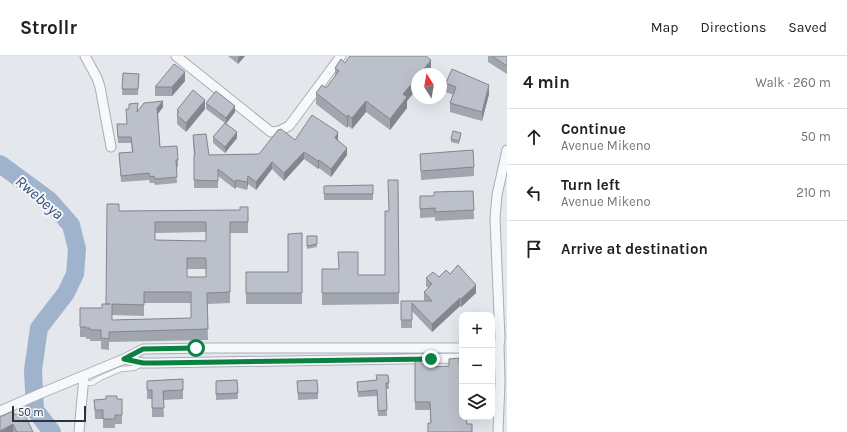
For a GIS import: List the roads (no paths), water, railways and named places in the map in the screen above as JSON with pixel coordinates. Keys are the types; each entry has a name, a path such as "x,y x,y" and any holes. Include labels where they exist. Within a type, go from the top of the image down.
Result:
{"street":[{"path":"85,56 97,78 100,87 111,147"},
{"path":"176,56 271,132 279,131 289,126 340,56"},
{"path":"498,432 500,339 498,259 495,218 497,195 507,150"},
{"path":"0,411 44,392 84,379 143,349 459,348"},
{"path":"124,359 143,363 459,358"},
{"path":"79,432 84,379"}],"lane":[{"path":"84,379 92,383 122,369 134,368 143,363"}],"waterway":[{"name":"Rwebeya","path":"0,164 49,200 71,225 77,249 75,274 66,293 39,328 33,370 35,410 52,432"}]}
